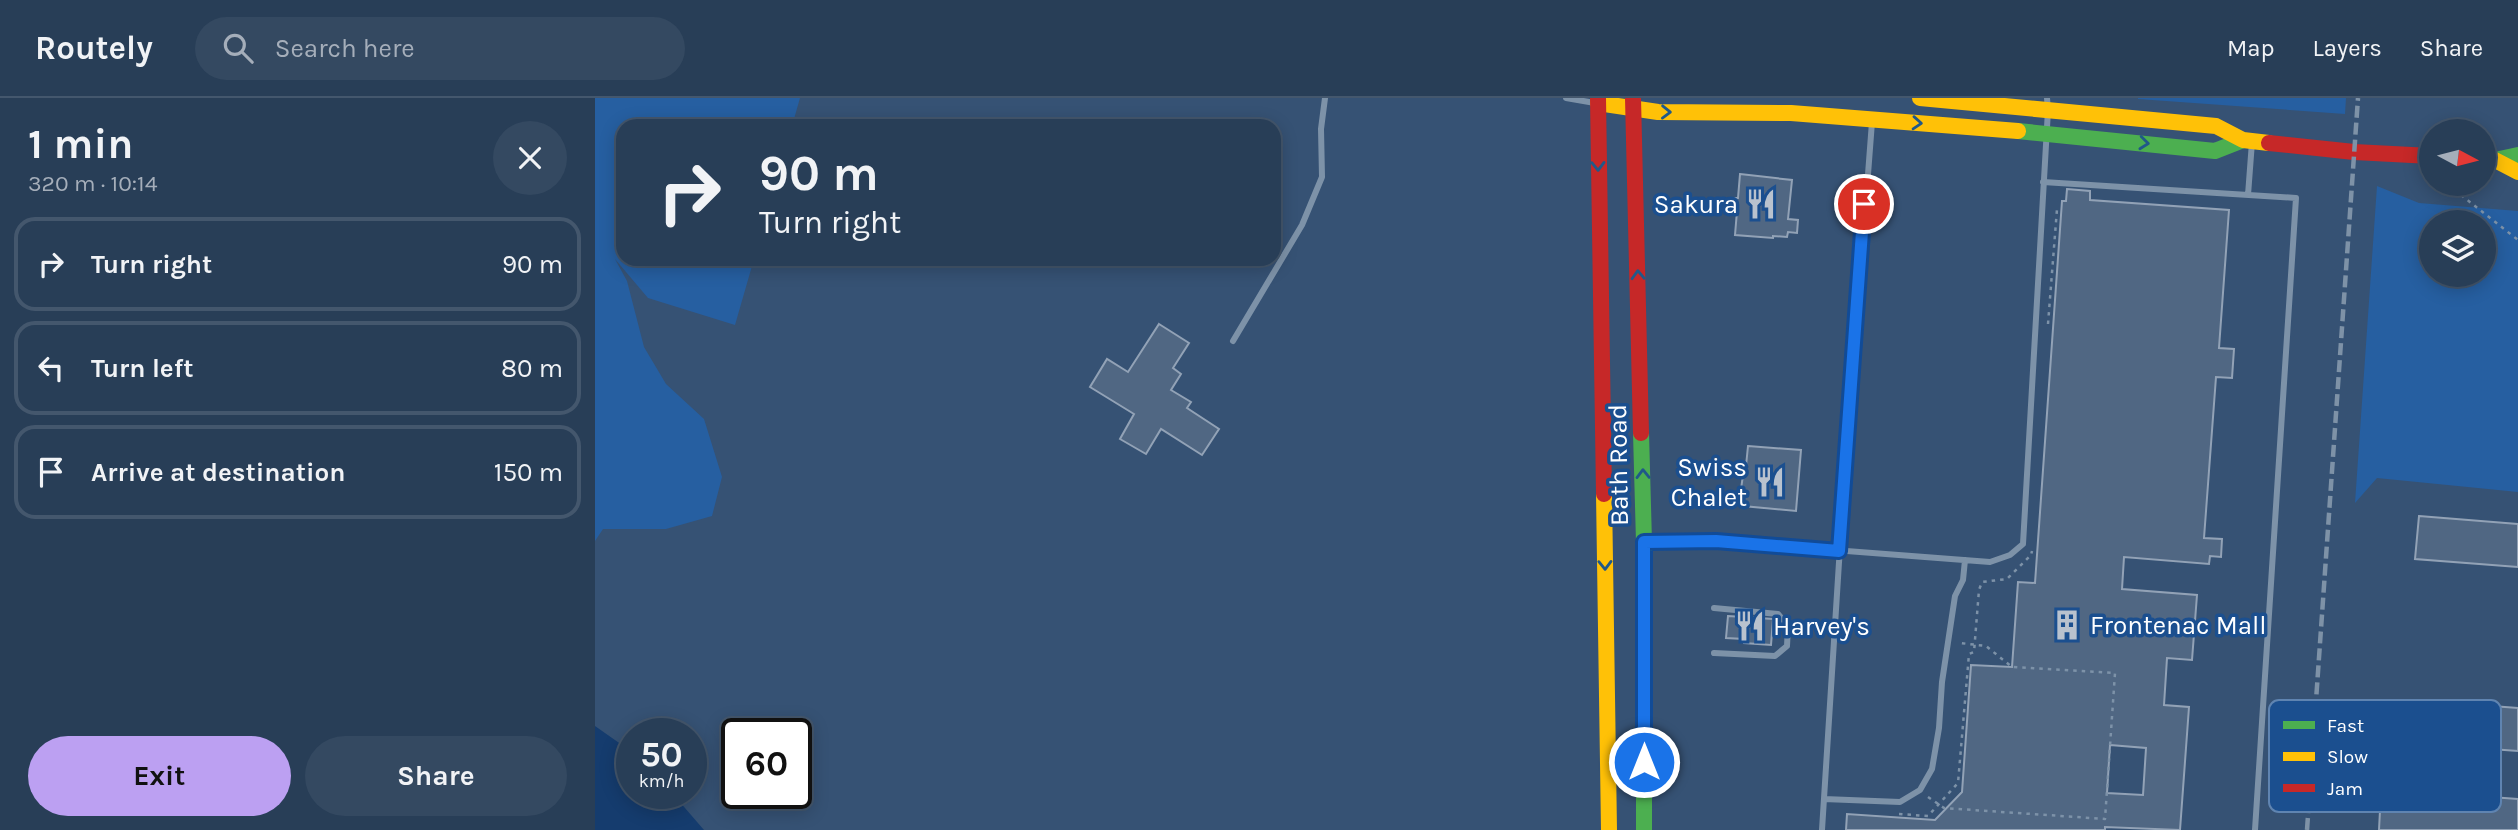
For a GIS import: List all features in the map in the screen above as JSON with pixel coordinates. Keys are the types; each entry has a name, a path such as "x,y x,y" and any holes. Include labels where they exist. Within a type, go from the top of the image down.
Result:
{"main road":[{"path":"1920,98 2047,104 2216,126 2247,140 2354,152 2419,155"},
{"path":"1598,101 2046,133 2215,150 2247,140"},
{"name":"Bath Road","path":"1598,101 1609,830"},
{"name":"Bath Road","path":"1633,104 1644,542 1644,830"},
{"path":"2496,158 2518,155"},
{"path":"2496,162 2518,172"}],"lane":[{"path":"1281,260 1302,225 1322,177 1321,129 1325,98"},
{"path":"1566,98 1598,101"},
{"path":"1644,542 1716,541 1990,562 2002,559 2023,544 2047,104"},
{"path":"1822,830 1839,551 1872,120"},
{"path":"2247,140 2248,195"},
{"path":"2043,183 2296,198 2255,830"},
{"path":"1233,341 1278,266"},
{"path":"1824,799 1900,802 1920,790 1932,769 1935,755 1955,596 1963,580 1965,560"},
{"path":"1714,608 1778,614 1788,626 1787,646 1775,656 1714,653"}],"path":[{"path":"2462,196 2518,240"},
{"path":"1920,790 1944,808 2105,820 2115,673 2012,667 1986,646 1949,641"}],"shaded area":[{"path":"595,98 800,98 794,119 616,119 616,266 619,266 627,281 644,347 666,384 704,419 722,477 712,516 666,529 603,529 595,541"},
{"path":"2138,98 2346,98 2345,114"},
{"path":"2377,186 2419,203 2518,211 2518,492 2377,478 2355,503"},
{"path":"621,266 752,266 735,325 648,298"},
{"path":"595,726 616,741 616,809 686,809 704,830 595,830"}],"building":[{"name":"Sakura","path":"1740,174 1792,180 1788,219 1798,220 1797,233 1788,232 1787,237 1773,238 1735,235 1737,211 1732,211 1733,198 1738,198"},
{"path":"2067,189 2090,191 2090,200 2229,210 2219,348 2234,349 2232,378 2216,377 2204,538 2222,539 2221,557 2210,556 2209,564 2124,557 2122,589 2197,595 2192,660 2167,658 2164,705 2189,707 2180,830 2105,827 2105,830 1846,830 1847,814 1935,820 1962,792 1971,665 2012,667 2018,582 2035,583 2062,201 2066,201","holes":["2110,745 2146,748 2143,795 2107,793"]},
{"path":"1159,324 1189,343 1173,368 1181,374 1171,390 1191,402 1187,408 1219,429 1202,455 1161,429 1146,454 1120,439 1134,414 1090,387 1107,359 1128,372"},
{"name":"Swiss Chalet","path":"1748,446 1801,450 1796,511 1743,506 1744,489 1741,489"},
{"path":"2419,516 2518,524 2518,567 2415,559"},
{"name":"Harvey's","path":"1728,616 1773,619 1771,645 1744,643 1744,639 1726,638"},
{"path":"2501,707 2518,708 2518,751 2501,750"},
{"path":"2501,798 2518,799 2518,830 2379,830 2380,812 2501,812"}],"railway":[{"path":"2316,700 2358,98"},
{"path":"2307,830 2308,812"}],"traffic: fast":[{"path":"2018,131 2215,151 2243,140"},
{"path":"2496,160 2518,155"},
{"path":"1641,433 1644,542 1644,830"}],"traffic: slow":[{"path":"1920,98 2216,126 2243,140 2269,143"},
{"path":"1598,103 1658,112 1791,113 2018,131"},
{"path":"2496,161 2518,172"},
{"path":"1604,494 1609,830"}],"traffic: jam":[{"path":"1598,98 1604,494"},
{"path":"1633,98 1641,433"},
{"path":"2269,143 2419,155"}],"place":[{"name":"Sakura","path":"1761,204"},
{"name":"Swiss Chalet","path":"1770,482"},
{"name":"Frontenac Mall","path":"2067,625"},
{"name":"Harvey's","path":"1750,626"}],"route":[{"path":"1644,762 1644,542 1716,541 1839,551 1864,204"}]}
